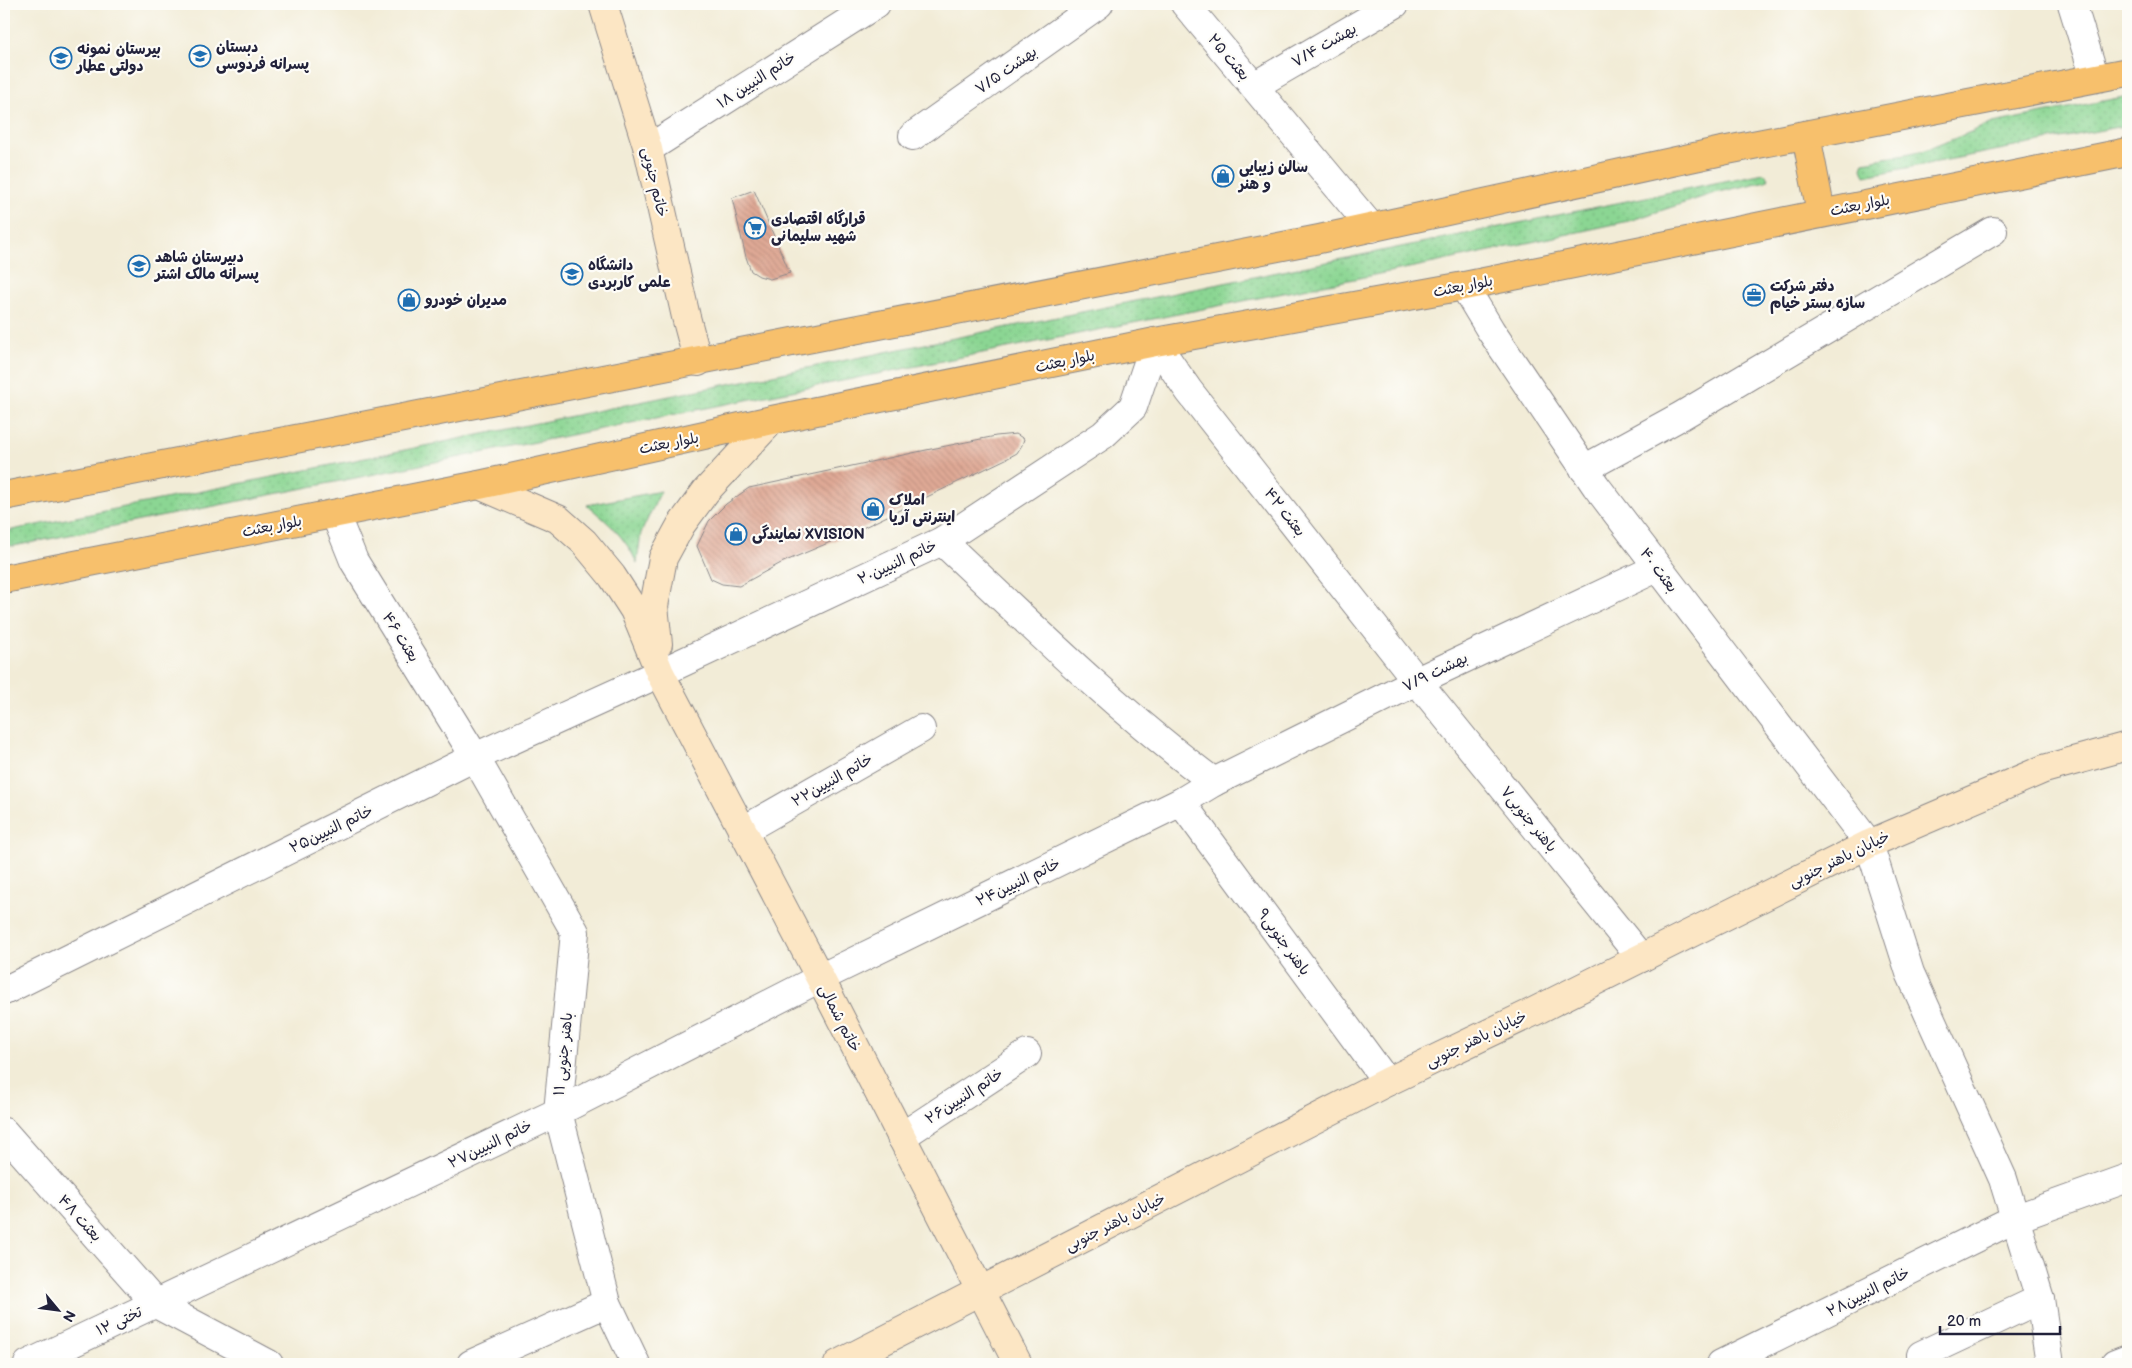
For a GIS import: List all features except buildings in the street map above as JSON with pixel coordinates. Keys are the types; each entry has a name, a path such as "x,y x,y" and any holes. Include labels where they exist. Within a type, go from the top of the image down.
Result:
{"main road":[{"path":"4,496 698,362 1372,228 1722,151 2128,72"},
{"path":"1806,135 1821,213"},
{"name":"بلوار بعثت","path":"4,579 478,485 772,420 1155,342 1464,286 2128,152"}],"street":[{"name":"خاتم جنوبی","path":"603,4 648,149 698,362"},
{"name":"بهشت ۷/۵","path":"913,136 1099,4"},
{"name":"بعثت ۲۵","path":"1185,4 1372,228"},
{"name":"بهشت ۷/۴","path":"1254,86 1395,4"},
{"path":"2072,4 2095,78"},
{"name":"خاتم النبیین ۱۸","path":"648,149 869,8"},
{"path":"1584,469 1682,416 1993,231"},
{"name":"بعثت ۴۰","path":"1464,286 1491,331 1584,469 1657,568 1868,844 1910,973 2003,1179 2040,1299 2050,1364"},
{"name":"خاتم النبیین۲۰","path":"660,673 942,541 1103,435 1133,407 1155,342"},
{"name":"بعثت ۴۲","path":"1155,342 1189,391 1417,680"},
{"path":"660,673 654,606 663,558 681,525 706,491 772,420"},
{"name":"خاتم شمالی","path":"478,485 558,520 584,542 612,576 634,610 660,673 820,978 1018,1364"},
{"name":"بعثت ۴۶","path":"334,514 354,561 475,757"},
{"path":"942,541 1072,664 1171,750 1214,782"},
{"name":"بهشت ۷/۹","path":"1214,782 1417,680 1657,568"},
{"name":"خاتم النبیین۲۵","path":"4,991 475,757 660,673"},
{"name":"باهنر جنوبی۷","path":"1417,680 1641,958"},
{"name":"خاتم النبیین۲۲","path":"742,831 921,729"},
{"name":"خیابان باهنر جنوبی","path":"838,1364 1387,1082 1641,958 1868,844 2044,769 2128,746"},
{"name":"باهنر جنوبی ۱۱","path":"475,757 575,932 558,1112 607,1303 636,1364"},
{"name":"خاتم النبیین۲۴","path":"820,978 1181,802 1214,782"},
{"name":"باهنر جنوبی۹","path":"1181,802 1387,1082"},
{"name":"خاتم النبیین۲۷","path":"156,1304 558,1112 820,978"},
{"name":"خاتم النبیین۲۶","path":"901,1137 1027,1054"},
{"name":"بعثت ۴۸","path":"4,1132 156,1304"},
{"name":"خاتم النبیین۲۸","path":"1721,1364 2014,1219 2128,1178"},
{"path":"1921,1355 2040,1299"},
{"path":"472,1364 607,1303"},
{"path":"156,1304 269,1364"},
{"name":"تختی ۱۲","path":"28,1364 156,1304"},
{"path":"2115,1364 2128,1359"}],"green space":[{"path":"2128,96 2128,125 1865,176 1862,168 1864,162 1926,150 1993,123"},
{"path":"1764,173 1768,177 1766,181 1715,193 1629,221 1434,263 14,546 4,545 4,535 7,531"},
{"path":"661,491 641,533 637,563 616,531 587,505"}],"place":[{"name":"دبستان پسرانه فردوسی","path":"200,56"},
{"name":"بیرستان نمونه دولتی عطار","path":"61,58"},
{"name":"سالن زیبایی و هنر","path":"1223,176"},
{"name":"قرارگاه اقتصادی شهید سلیمانی","path":"755,228"},
{"name":"دبیرستان شاهد پسرانه مالک اشتر","path":"139,266"},
{"name":"دانشگاه علمی کاربردی","path":"572,274"},
{"name":"دفتر شرکت سازه بستر خیام","path":"1754,295"},
{"name":"مدیران خودرو","path":"409,300"},
{"name":"املاک اینترنتی آریا","path":"873,509"},
{"name":"نمایندگی XVISION","path":"736,534"}]}
